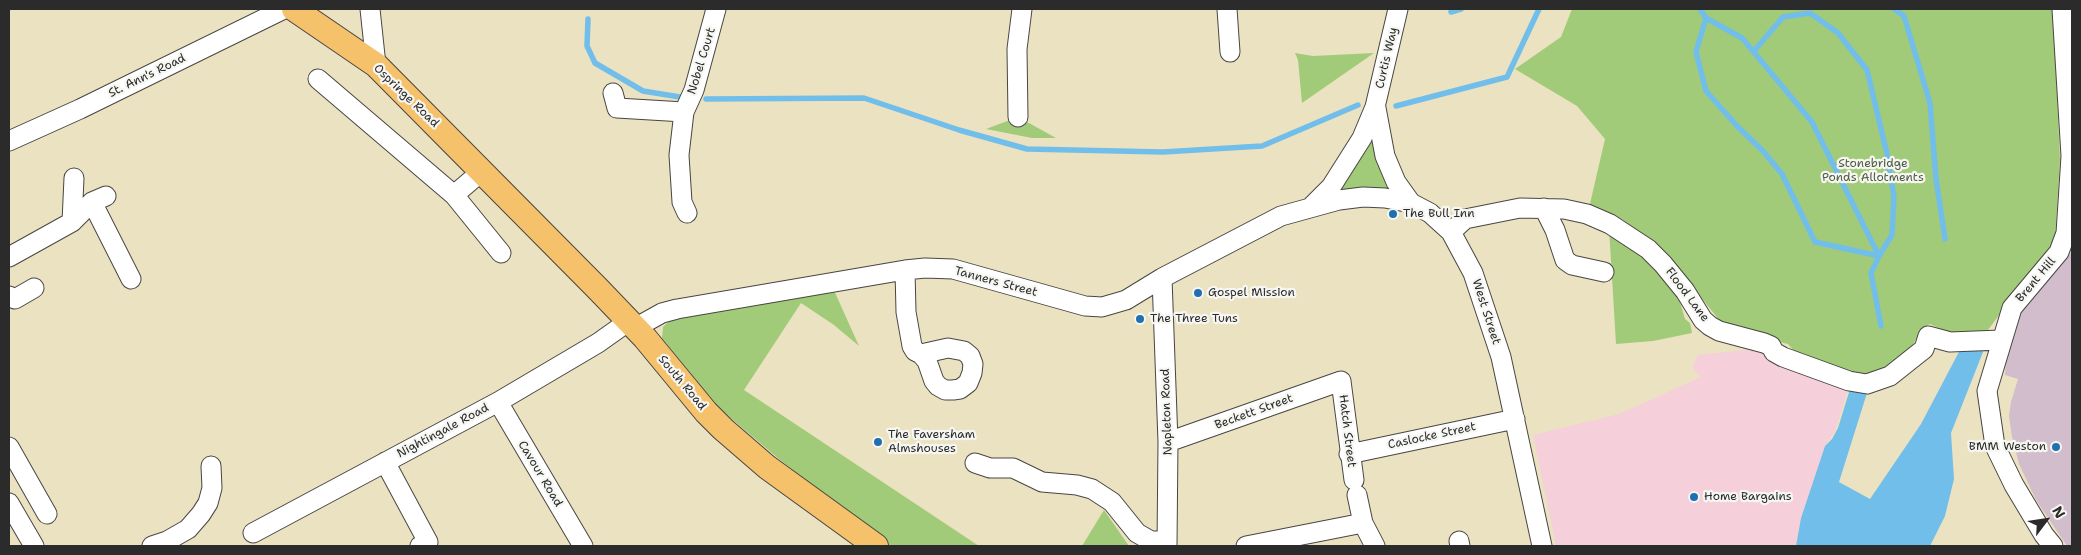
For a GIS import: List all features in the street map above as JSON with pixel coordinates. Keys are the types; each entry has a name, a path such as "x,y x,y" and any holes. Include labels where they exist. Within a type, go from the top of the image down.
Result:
{"main road":[{"name":"Ospringe Road","path":"294,9 376,65 507,197"},
{"name":"South Road","path":"507,197 632,325 706,412 746,450 874,546"}],"street":[{"name":"St. Ann's Road","path":"10,139 80,109 284,9"},
{"path":"370,9 376,65"},
{"name":"Nobel Court","path":"687,213 682,202 680,154 684,112 694,90 716,9"},
{"path":"1018,117 1017,49 1022,9"},
{"path":"1227,9 1230,52"},
{"name":"Curtis Way","path":"1310,209 1331,187 1362,138 1375,107 1398,9"},
{"name":"Brent Hill","path":"2053,546 2044,535 2014,485 1996,446 1987,392 2012,308 2059,252 2066,233 2072,156 2062,9"},
{"path":"318,79 454,196 501,252"},
{"path":"613,93 617,108 684,112"},
{"path":"1375,107 1385,156 1396,182 1411,203"},
{"path":"454,196 481,172"},
{"path":"72,222 74,178"},
{"name":"West Street","path":"1310,209 1340,200 1362,197 1385,198 1411,203 1430,213 1458,241 1476,282 1501,357 1542,546"},
{"path":"9,257 72,222 99,199 131,279"},
{"name":"Flood Lane","path":"1451,232 1465,219 1520,208 1564,209 1587,214 1610,224 1648,249 1685,291 1703,320 1710,326 1719,331 1764,343 1771,346 1774,352 1783,357 1843,380 1867,384 1890,376 1924,349 1928,336 1950,342 2001,340"},
{"path":"1544,208 1555,230 1565,260 1572,265 1604,272"},
{"name":"Tanners Street","path":"632,325 677,308 905,270 952,269 1085,306 1102,307 1126,300 1162,278 1282,216 1310,209"},
{"path":"905,270 908,332 912,346 915,351 921,354"},
{"name":"Napleton Road","path":"1162,278 1168,442 1167,544"},
{"path":"9,296 15,299 34,288"},
{"name":"Nightingale Road","path":"253,533 498,402 632,325"},
{"name":"Beckett Street","path":"1168,442 1341,381"},
{"name":"Hatch Street","path":"1341,381 1355,488 1363,523 1375,546"},
{"name":"Cavour Road","path":"498,402 583,546"},
{"name":"Caslocke Street","path":"1350,454 1515,419"},
{"path":"9,447 47,514"},
{"path":"385,462 428,542 420,546"},
{"path":"975,463 983,467 1013,468 1042,482 1092,489 1112,502 1137,533 1151,541 1167,544"},
{"path":"152,546 188,529 201,514 208,503 212,488 211,466"},
{"path":"9,503 34,546"},
{"path":"1246,546 1363,523"}],"shaded area":[{"path":"2072,252 2072,546 2067,546 2036,500 2019,464 2009,416 2018,379 2005,375 2006,352 2020,315 2037,290"},
{"path":"1754,349 1772,360 1848,389 1835,431 1825,446 1801,518 1796,546 1556,546 1533,435 1619,414 1701,377 1694,370 1693,365 1698,355"}],"green space":[{"name":"Stonebridge Ponds Allotments","path":"1572,9 2053,9 2060,160 2055,240 1985,334 1956,336 1930,324 1921,329 1910,351 1883,372 1859,382 1793,350 1788,344 1767,339 1720,321 1666,254 1622,219 1589,208 1605,139 1577,106 1515,69 1561,37"},
{"path":"1295,53 1313,56 1374,53 1302,103 1298,60"},
{"path":"1018,117 1056,138 1032,138 986,129"},
{"path":"1374,138 1390,188 1387,191 1337,195 1362,152"},
{"path":"1609,228 1619,242 1644,256 1679,299 1685,319 1690,323 1692,333 1653,341 1616,344"},
{"path":"832,286 859,346 834,325 801,303 744,390 979,546 891,546 779,459 720,409 662,338 663,327 672,318"},
{"path":"1104,510 1129,546 1082,546"}],"water":[{"path":"1985,347 1951,433 1954,479 1945,516 1930,546 1796,546 1801,518 1825,446 1832,439 1838,428 1850,389 1867,393 1839,482 1870,499 1921,424 1961,348"}],"waterway":[{"path":"1451,12 1461,9"},
{"path":"1396,106 1507,77 1539,9"},
{"path":"1700,9 1706,18 1742,38 1812,122 1879,256 1871,273 1881,326"},
{"path":"1894,9 1904,16 1930,103 1936,179 1945,239"},
{"path":"1706,18 1696,52 1706,91 1738,127 1763,151 1782,174 1815,242 1879,256 1892,235 1894,197 1887,154 1867,70 1838,33 1810,13 1783,17 1754,51"},
{"path":"588,19 587,46 595,63 643,91 680,97"},
{"path":"706,99 864,98 959,130 1027,149 1163,152 1262,146 1358,105"}],"place":[{"name":"The Bull Inn","path":"1393,214"},
{"name":"Gospel Mission","path":"1198,293"},
{"name":"The Three Tuns","path":"1140,319"},
{"name":"The Faversham Almshouses","path":"878,442"},
{"name":"BMM Weston","path":"2056,447"},
{"name":"Home Bargains","path":"1694,497"}]}
